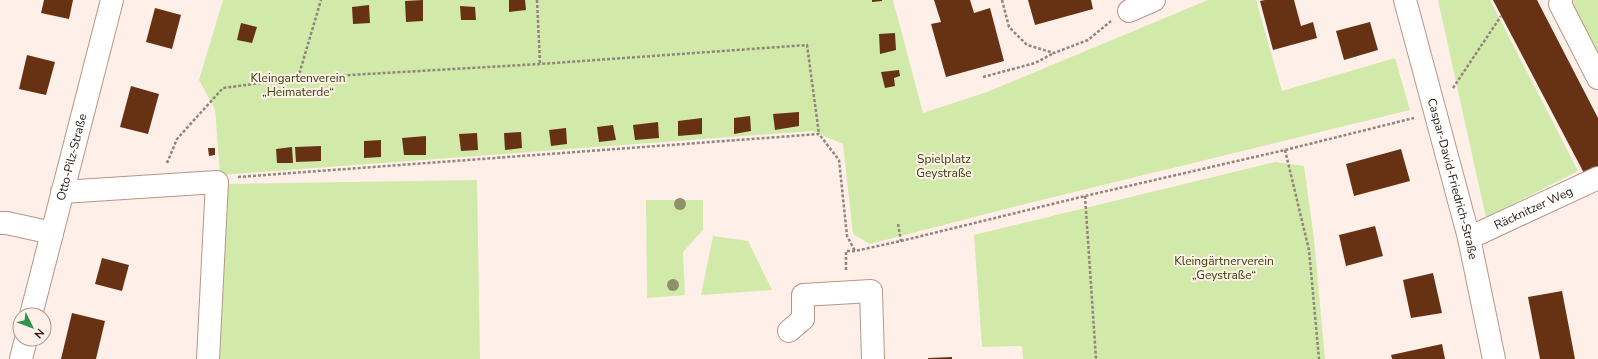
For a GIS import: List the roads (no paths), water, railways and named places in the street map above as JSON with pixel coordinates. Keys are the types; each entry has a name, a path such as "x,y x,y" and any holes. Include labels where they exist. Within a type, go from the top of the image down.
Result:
{"street":[{"name":"Otto-Pilz-Straße","path":"33,307 112,0"},
{"path":"1129,11 1154,0"},
{"name":"Caspar-David-Friedrich-Straße","path":"1405,0 1469,238 1494,359"},
{"path":"1560,0 1560,4 1598,78"},
{"name":"Räcknitzer Weg","path":"1469,238 1598,178"},
{"path":"62,192 217,182 208,359"},
{"path":"0,223 7,222 52,233"},
{"path":"789,331 803,320 803,295 872,291 873,359"},
{"path":"21,359 24,347"}],"park label":[{"name":"Kleingartenverein „Heimaterde“","path":"298,85"},
{"name":"Spielplatz Geystraße","path":"944,166"},
{"name":"Kleingärtnerverein „Geystraße“","path":"1224,268"}]}
